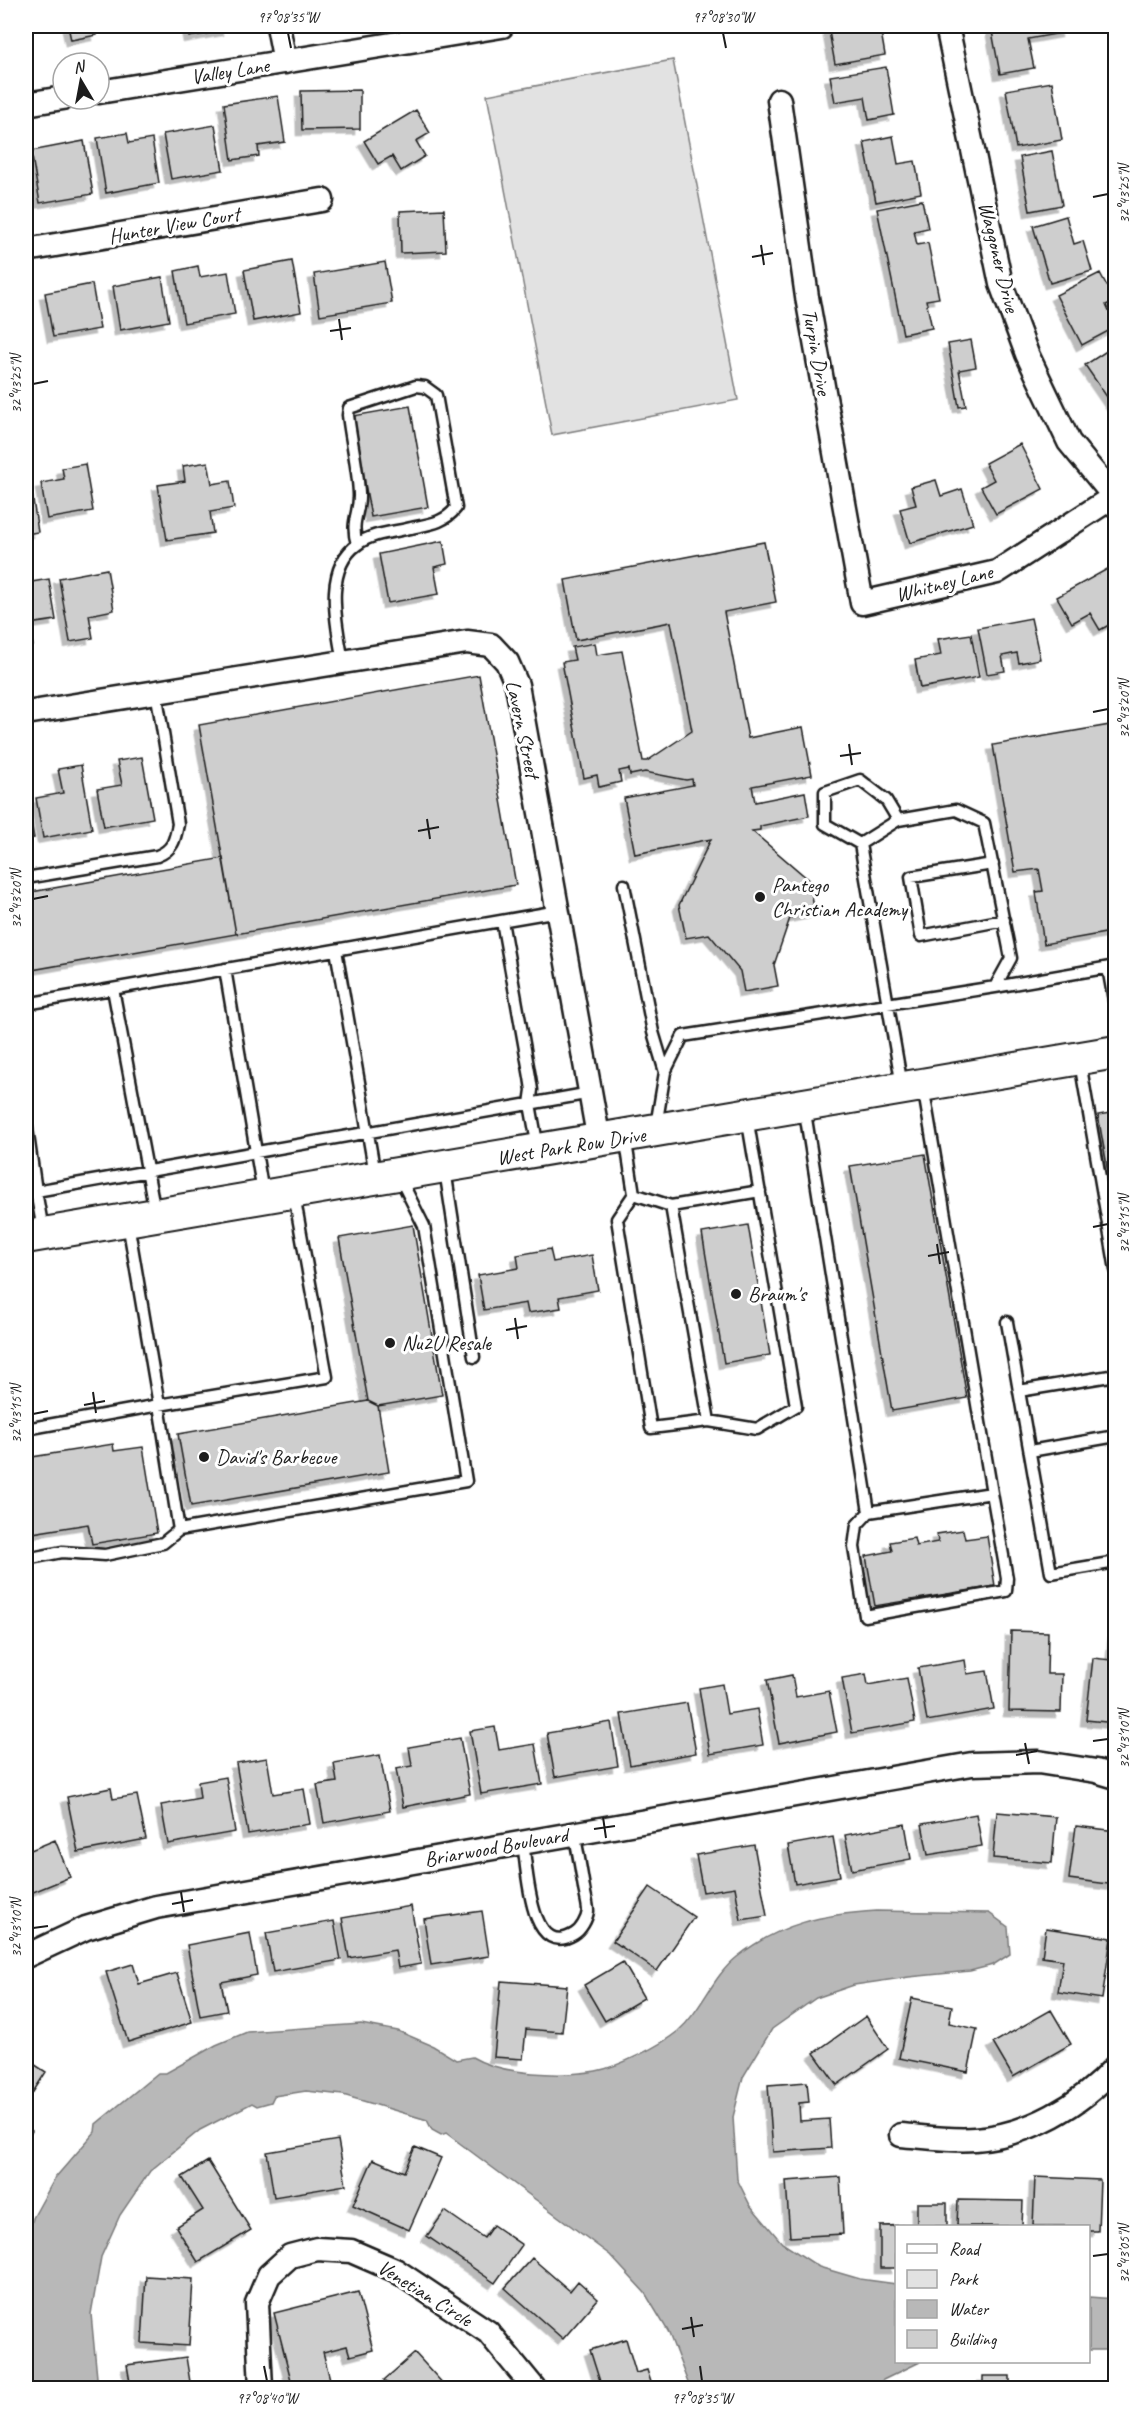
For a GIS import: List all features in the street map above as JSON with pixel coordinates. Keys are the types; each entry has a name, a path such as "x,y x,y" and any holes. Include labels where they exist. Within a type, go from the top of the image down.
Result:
{"main road":[{"name":"West Park Row Drive","path":"35,1236 1116,1052"}],"street":[{"path":"278,26 285,62"},
{"name":"Valley Lane","path":"111,90 502,26"},
{"name":"Waggoner Drive","path":"947,26 1001,284 1028,354 1069,442 1114,498"},
{"path":"26,104 51,100"},
{"name":"Turpin Drive","path":"779,100 807,297 862,603"},
{"name":"Hunter View Court","path":"26,250 322,200"},
{"name":"Whitney Lane","path":"862,603 997,572 1114,498"},
{"name":"Lavern Street","path":"26,713 467,642 491,645 507,662 517,685 591,1093 626,1136"},
{"name":"Briarwood Boulevard","path":"26,1956 86,1928 156,1907 972,1764 1038,1762 1096,1771 1116,1777"},
{"path":"901,2136 975,2139 1027,2130 1111,2079"},
{"name":"Venetian Circle","path":"261,2388 257,2303 269,2276 290,2256 317,2249 351,2251 395,2270 488,2332 534,2388"}],"lane":[{"path":"343,662 334,596 336,579 343,562 357,544 376,536 442,522 456,508 436,395 425,387 416,386 349,408 348,415 360,496 354,520 357,544"},
{"path":"26,878 157,856 168,852 174,843 178,824 156,691"},
{"path":"860,844 825,824 825,792 860,780 886,800 898,820"},
{"path":"860,844 898,820 956,810 984,823 1011,958 994,987"},
{"path":"860,844 888,1003 913,1088 992,1493 1007,1578 1006,1591 865,1616 854,1547 857,1525 869,1512 992,1493"},
{"path":"993,864 911,877 921,936 1004,920"},
{"path":"624,885 653,1032 665,1072"},
{"path":"26,1004 558,911"},
{"path":"502,921 531,1083 530,1104 539,1151"},
{"path":"26,1559 62,1552 105,1555 163,1543 179,1530 466,1481 424,1226 387,1176 367,1133 336,950"},
{"path":"747,1116 796,1406 757,1429 709,1421 651,1428 617,1219 634,1194 626,1136 665,1072 683,1036 1112,967 1116,1011"},
{"path":"26,1429 327,1377 279,1194 258,1152 225,969"},
{"path":"113,989 147,1172 142,1217 159,1405 179,1530"},
{"path":"1079,1058 1116,1270"},
{"path":"31,1192 591,1093"},
{"path":"804,1106 869,1512"},
{"path":"26,1121 35,1236"},
{"path":"445,1166 474,1357"},
{"path":"634,1194 671,1206 760,1191"},
{"path":"671,1206 709,1421"},
{"path":"1007,1322 1051,1573 1116,1562"},
{"path":"1019,1391 1116,1375"},
{"path":"1030,1451 1116,1436"},
{"path":"523,1842 532,1910 540,1926 552,1936 566,1937 576,1933 588,1912 574,1833"}],"green space":[{"path":"673,60 738,400 552,435 487,95"}],"water":[{"path":"877,1911 989,1913 1008,1927 1010,1954 993,1965 970,1971 854,1985 816,1998 772,2029 743,2077 733,2117 737,2179 750,2205 782,2243 819,2267 860,2279 895,2284 895,2363 918,2363 883,2380 873,2388 690,2388 668,2331 645,2293 610,2255 446,2133 441,2135 432,2130 427,2120 343,2095 306,2091 274,2096 271,2102 257,2106 252,2103 200,2130 150,2171 120,2215 101,2257 91,2314 98,2388 26,2388 26,2243 33,2218 55,2178 95,2132 96,2124 158,2073 166,2073 216,2045 247,2032 361,2024 398,2031 433,2046 456,2060 472,2057 499,2068 533,2073 566,2074 596,2071 638,2055 678,2031 694,2013 728,1965 753,1945 803,1922"},
{"path":"1090,2297 1115,2299 1115,2350 1090,2350"}],"building":[{"path":"68,26 95,26 97,35 71,40"},
{"path":"187,26 227,26 228,30 189,37"},
{"path":"828,26 880,26 885,55 835,64"},
{"path":"991,26 1066,26 1067,32 1028,39 1034,68 1000,74"},
{"path":"886,67 894,115 869,120 865,97 835,102 830,76"},
{"path":"1052,82 1062,140 1016,148 1006,90"},
{"path":"360,90 360,129 302,130 301,91"},
{"path":"278,96 285,142 258,146 259,156 232,160 224,104"},
{"path":"416,110 430,133 416,141 425,156 401,171 392,156 378,164 364,141"},
{"path":"215,125 223,170 171,179 163,134"},
{"path":"127,133 129,143 152,139 159,183 106,193 97,138"},
{"path":"893,136 898,164 915,161 921,193 876,202 864,142"},
{"path":"84,141 93,194 40,203 31,151"},
{"path":"1052,151 1062,205 1030,211 1020,157"},
{"path":"922,200 928,228 914,231 917,245 928,243 939,298 926,300 932,328 903,334 877,209"},
{"path":"444,209 446,251 401,253 400,211"},
{"path":"1066,216 1074,244 1083,241 1092,271 1050,283 1033,226"},
{"path":"292,261 301,312 253,321 244,270"},
{"path":"385,262 392,303 320,315 314,274"},
{"path":"198,266 200,277 228,272 235,314 184,323 175,271"},
{"path":"1100,273 1115,301 1106,305 1116,327 1082,345 1056,295"},
{"path":"162,277 169,321 120,330 113,286"},
{"path":"92,284 100,329 53,337 45,293"},
{"path":"971,340 976,367 959,370 966,406 959,407 948,344"},
{"path":"1111,348 1116,355 1116,410 1085,365"},
{"path":"410,406 428,507 371,517 353,416"},
{"path":"1020,444 1043,489 996,514 981,487 994,480 985,463"},
{"path":"208,462 212,484 230,481 234,508 210,512 213,533 167,540 158,485 185,481 183,466"},
{"path":"85,464 93,511 47,519 41,483 64,479 62,468"},
{"path":"936,480 941,496 962,489 973,524 910,543 900,509 916,505 911,487"},
{"path":"31,487 38,532 26,534 26,488"},
{"path":"443,541 447,564 434,567 439,594 388,603 379,554"},
{"path":"764,542 776,602 724,612 748,738 803,727 812,775 752,786 755,802 805,792 809,816 760,826 760,830 752,831 809,880 815,913 790,918 774,965 778,986 744,992 740,971 709,934 686,938 679,905 711,839 635,854 624,798 693,785 692,779 686,780 645,772 630,775 629,769 619,771 621,782 599,787 597,775 584,778 562,662 575,660 572,647 595,643 597,655 622,651 643,761 647,761 692,731 671,622 576,640 565,580"},
{"path":"1111,567 1116,575 1116,621 1100,630 1090,613 1072,623 1057,597"},
{"path":"107,569 114,610 89,615 93,638 70,642 59,578"},
{"path":"49,579 56,620 29,624 33,646 26,648 26,583"},
{"path":"1031,618 1040,659 1019,663 1017,653 1002,656 1005,671 987,674 978,628"},
{"path":"971,634 979,677 920,688 915,660 941,655 938,639"},
{"path":"479,675 516,885 236,934 199,725"},
{"path":"1116,724 1116,931 1044,944 1036,892 1043,891 1039,869 1015,872 993,745"},
{"path":"142,757 153,818 104,827 97,789 122,785 117,761"},
{"path":"81,765 92,829 43,838 36,798 63,793 58,769"},
{"path":"26,792 34,838 26,839"},
{"path":"223,858 236,934 26,971 26,893"},
{"path":"1116,1112 1116,1217 1098,1115"},
{"path":"925,1154 967,1398 892,1411 850,1166"},
{"path":"413,1225 442,1395 378,1406 368,1401 339,1238"},
{"name":"Braum's","path":"748,1225 770,1355 724,1363 702,1233"},
{"path":"550,1249 553,1262 592,1255 598,1290 559,1297 561,1308 528,1313 526,1303 484,1310 478,1275 519,1268 517,1255"},
{"path":"368,1401 378,1406 389,1472 191,1506 178,1434"},
{"path":"113,1444 114,1451 143,1447 157,1533 92,1544 88,1524 26,1534 26,1458"},
{"path":"963,1530 965,1539 987,1536 995,1586 875,1606 866,1556 892,1551 890,1542 914,1538 916,1546 938,1542 937,1534"},
{"path":"1115,1621 1116,1723 1086,1720 1093,1658 1111,1660"},
{"path":"1011,1631 1048,1632 1047,1674 1062,1674 1061,1712 1009,1711"},
{"path":"965,1660 967,1674 987,1671 994,1709 927,1721 918,1668"},
{"path":"866,1674 868,1685 907,1678 915,1722 852,1733 842,1678"},
{"path":"792,1675 796,1697 829,1691 837,1732 779,1743 767,1680"},
{"path":"722,1684 727,1714 757,1709 763,1745 710,1754 699,1688"},
{"path":"687,1703 696,1753 630,1765 621,1714"},
{"path":"611,1722 618,1766 555,1777 547,1733"},
{"path":"495,1727 499,1750 535,1744 542,1784 481,1794 470,1731"},
{"path":"460,1738 470,1794 403,1807 396,1769 412,1766 409,1747"},
{"path":"380,1755 390,1811 324,1823 317,1785 337,1782 334,1763"},
{"path":"267,1758 273,1794 304,1789 310,1824 248,1834 236,1763"},
{"path":"226,1777 235,1832 168,1844 161,1805 200,1798 198,1782"},
{"path":"111,1788 113,1799 137,1795 146,1839 78,1852 67,1797"},
{"path":"997,1812 1056,1817 1052,1863 993,1858"},
{"path":"976,1814 982,1846 928,1855 922,1824"},
{"path":"905,1824 911,1859 852,1870 845,1835"},
{"path":"1076,1826 1116,1831 1116,1885 1069,1879"},
{"path":"833,1837 840,1876 795,1884 788,1845"},
{"path":"55,1840 70,1877 26,1895 26,1852"},
{"path":"754,1845 767,1916 741,1920 735,1887 703,1892 696,1855"},
{"path":"650,1887 694,1917 657,1971 613,1941"},
{"path":"411,1906 421,1964 398,1968 395,1950 349,1958 342,1918"},
{"path":"482,1911 489,1956 431,1965 424,1919"},
{"path":"334,1921 341,1960 273,1972 266,1933"},
{"path":"1046,1928 1111,1938 1102,1999 1058,1992 1063,1960 1042,1957"},
{"path":"250,1933 257,1975 221,1982 227,2011 200,2016 187,1945"},
{"path":"623,1962 644,1998 605,2021 584,1985"},
{"path":"133,1964 139,1984 177,1973 192,2022 128,2042 106,1972"},
{"path":"501,1981 567,1986 562,2032 526,2029 523,2059 494,2057"},
{"path":"912,1998 952,2006 949,2023 977,2029 968,2072 899,2058"},
{"path":"1051,2010 1071,2044 1013,2077 993,2043"},
{"path":"866,2016 888,2049 837,2085 814,2053"},
{"path":"26,2059 46,2072 26,2103"},
{"path":"807,2082 809,2102 799,2103 800,2121 829,2119 831,2148 773,2152 768,2085"},
{"path":"26,2127 32,2131 26,2141"},
{"path":"338,2140 346,2185 274,2197 267,2152"},
{"path":"415,2147 441,2158 409,2230 353,2205 373,2159 404,2172"},
{"path":"208,2161 251,2230 198,2262 176,2227 203,2210 182,2177"},
{"path":"840,2177 843,2234 790,2237 786,2181"},
{"path":"1035,2177 1100,2180 1098,2231 1090,2231 1090,2225 1033,2225"},
{"path":"958,2200 1023,2201 1022,2225 957,2225"},
{"path":"917,2203 947,2203 947,2225 917,2225"},
{"path":"445,2211 484,2238 493,2225 522,2245 495,2283 427,2236"},
{"path":"880,2226 895,2226 895,2268 880,2268"},
{"path":"532,2258 570,2291 578,2281 598,2299 563,2339 505,2288"},
{"path":"146,2276 193,2279 189,2346 142,2343"},
{"path":"358,2292 373,2350 350,2356 347,2346 323,2352 331,2383 310,2388 293,2388 274,2313"},
{"path":"626,2339 636,2373 647,2370 653,2388 602,2388 590,2350"},
{"path":"415,2353 447,2388 392,2388 384,2380"},
{"path":"186,2357 191,2388 131,2388 127,2365"},
{"path":"983,2376 1010,2376 1010,2388 983,2388"}],"place":[{"name":"Pantego Christian Academy","path":"760,897"},
{"name":"Braum's","path":"736,1294"},
{"name":"Nu2U Resale","path":"390,1343"},
{"name":"David's Barbecue","path":"204,1457"}]}
